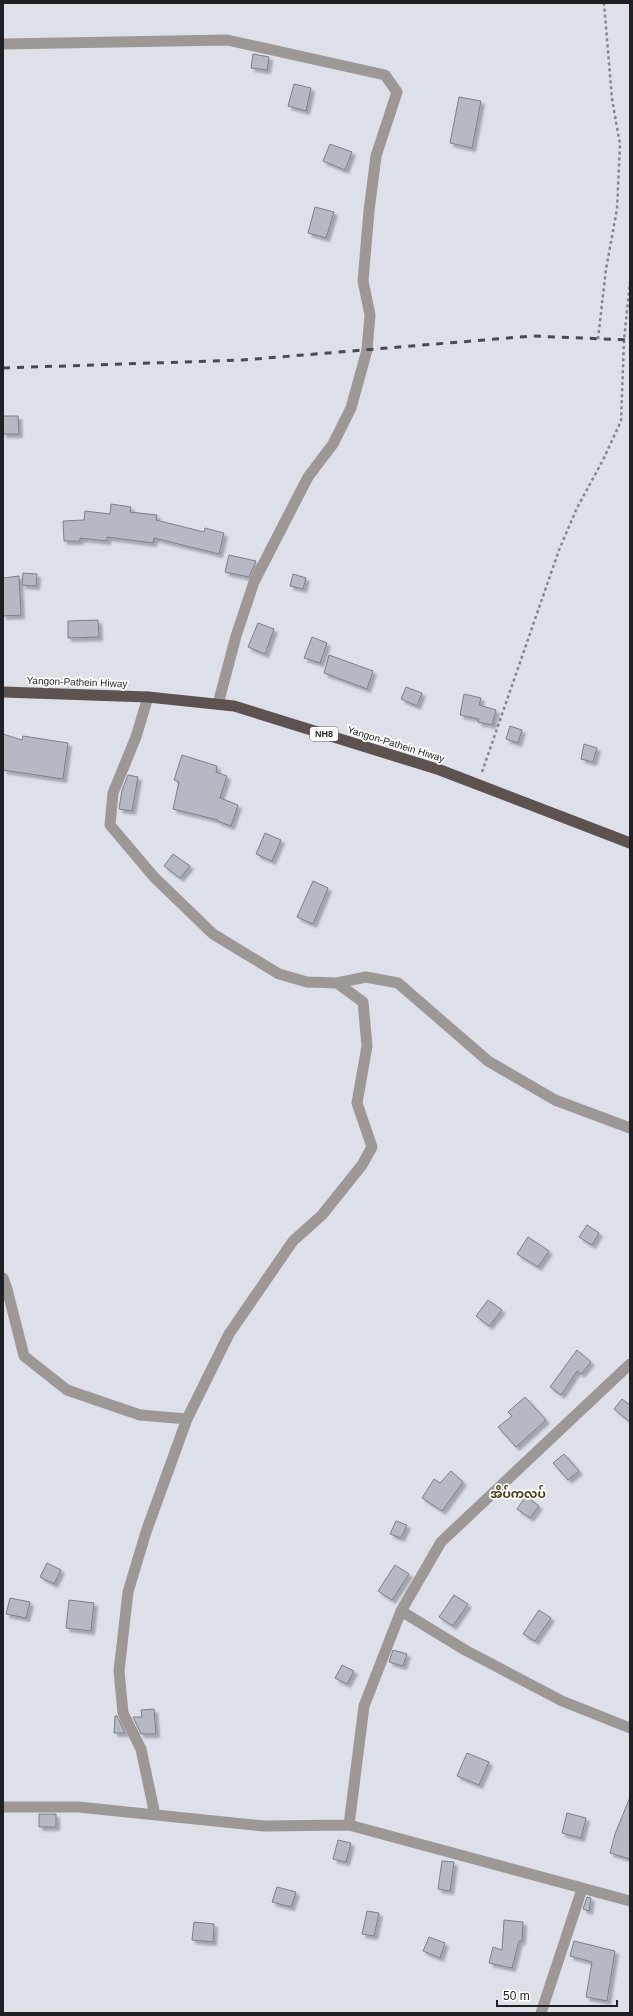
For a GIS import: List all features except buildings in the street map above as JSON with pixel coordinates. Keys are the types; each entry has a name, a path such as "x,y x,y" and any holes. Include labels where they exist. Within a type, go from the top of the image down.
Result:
{"highway":[{"name":"Yangon-Pathein Hiway","path":"3,692 148,697 234,706 440,770 630,843"}],"street":[{"path":"3,44 227,40 385,75 397,92 376,156 369,211 363,282 370,315 367,350 351,408 333,444 308,477 254,582 236,636 218,704"},
{"path":"148,697 136,737 113,793 110,825 154,877 213,934 279,974 308,982 337,982 366,977 398,983 488,1061 555,1100 630,1128"},
{"path":"155,1815 142,1749 123,1713 119,1671 128,1592 146,1532 187,1419 229,1334 293,1241 322,1215 362,1165 372,1147 358,1103 367,1046 363,1002 337,982"},
{"path":"3,1278 8,1289 24,1356 67,1390 140,1415 187,1419"},
{"path":"349,1825 364,1706 401,1611 441,1542 545,1442 630,1364"},
{"path":"401,1611 465,1650 562,1702 630,1728"},
{"path":"3,1807 78,1807 264,1826 349,1825 630,1901"},
{"path":"541,2013 582,1889"}],"path":[{"path":"598,339 606,269 617,209 620,144 612,99 604,3"},
{"path":"478,784 558,550 577,508 603,460 621,421 624,340 630,282"}],"railway":[{"path":"3,368 243,360 532,336 630,340"}],"district":[{"name":"အိပ်ကလပ်","path":"518,1494"}]}
